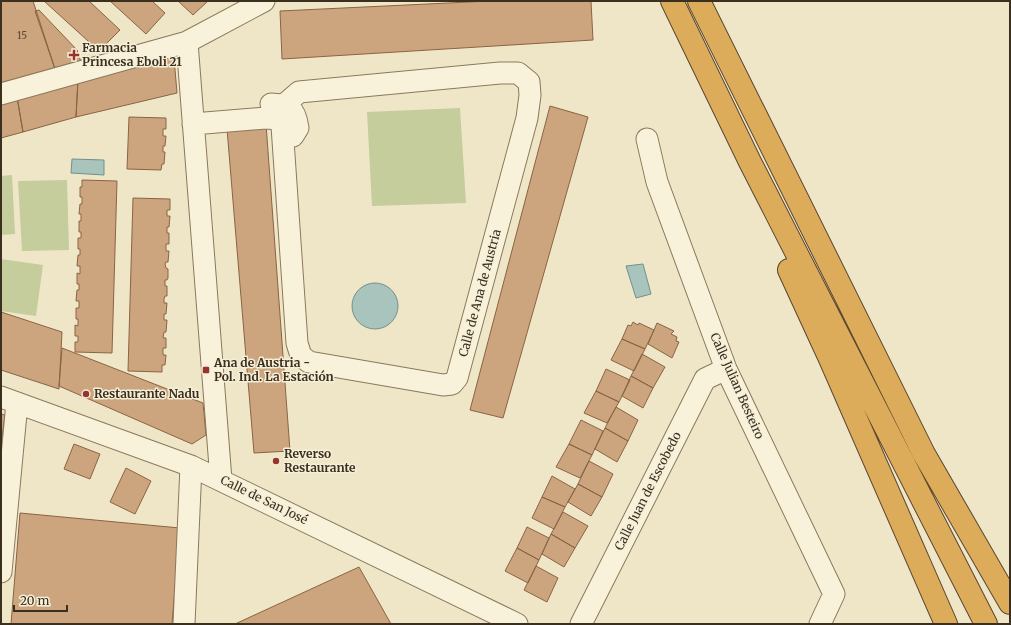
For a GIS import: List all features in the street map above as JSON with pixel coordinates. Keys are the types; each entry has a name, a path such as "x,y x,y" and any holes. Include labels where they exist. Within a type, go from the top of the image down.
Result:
{"highway":[{"path":"672,1 750,162 986,624"},
{"path":"699,1 924,454 1010,603"},
{"path":"750,162 775,239 830,359 946,624"}],"street":[{"path":"1,94 187,42 264,1"},
{"path":"187,42 221,480"},
{"name":"Calle de Ana de Austria","path":"193,117 272,118 278,119 282,126 284,138 296,343 302,356 309,362 443,385 452,384 457,378 527,118 530,95 529,82 518,73 500,73 299,92 284,105"},
{"path":"193,117 266,104 284,105 293,110 297,119 298,128 293,136 284,138"},
{"name":"Calle Julian Besteiro","path":"647,139 657,182 726,369 834,594 820,624"},
{"name":"Calle Juan de Escobedo","path":"581,624 705,379 726,369"},
{"path":"1,572 9,400"},
{"name":"Calle de San José","path":"9,400 191,466 221,480 484,616 518,624"},
{"path":"184,624 191,466"}],"green space":[{"path":"460,108 466,203 372,206 367,112"},
{"path":"12,175 15,234 1,235 1,176"},
{"path":"67,180 69,250 22,251 18,181"},
{"path":"1,259 43,265 36,316 1,311"}],"water":[{"path":"72,159 104,160 104,175 71,173"},
{"path":"643,264 651,294 636,298 626,266"},
{"path":"370,283 380,283 388,287 394,293 398,301 398,311 394,319 388,325 380,329 370,329 362,325 356,319 352,311 352,301 356,293 362,287"}],"building":[{"path":"1,1 33,1 55,69 1,84"},
{"path":"44,1 89,1 120,30 99,51"},
{"path":"110,1 152,1 165,13 146,34"},
{"path":"178,1 208,1 193,15"},
{"path":"490,1 591,1 593,40 282,59 280,11"},
{"path":"39,10 77,50 81,62 55,69 35,11"},
{"path":"165,52 174,58 177,93 76,117 78,79"},
{"path":"78,79 76,117 23,132 17,97"},
{"path":"17,97 23,132 1,138 1,101"},
{"path":"550,106 588,117 503,418 470,410"},
{"path":"129,117 166,118 166,129 163,129 163,136 166,136 165,146 163,146 163,152 165,152 164,164 162,164 161,170 127,169"},
{"path":"266,124 290,451 254,453 227,129"},
{"path":"82,180 117,181 112,353 75,352 75,342 78,342 78,336 75,336 75,325 78,326 78,319 76,319 76,308 79,308 79,301 76,301 77,290 79,290 79,284 77,284 77,273 80,274 80,266 77,266 78,255 80,255 80,249 78,249 78,238 81,238 81,232 79,232 79,221 81,221 81,214 79,214 80,204 82,204 80,187 82,187"},
{"path":"133,198 170,199 170,210 167,210 167,216 170,216 169,227 167,227 167,233 169,233 169,244 166,244 166,251 169,251 168,262 165,264 166,268 168,269 168,278 165,280 165,286 167,286 167,296 165,296 164,299 164,303 167,303 164,320 167,320 166,332 164,332 163,338 166,338 166,348 163,348 163,355 166,355 165,365 162,365 162,372 128,371"},
{"path":"1,312 62,332 59,389 1,370"},
{"path":"633,322 638,325 639,323 654,330 645,349 622,339 628,325 631,326"},
{"path":"657,323 674,331 671,334 677,337 676,341 679,342 672,358 648,344"},
{"path":"622,339 645,349 634,371 611,360"},
{"path":"62,348 203,403 206,435 192,444 59,386"},
{"path":"642,354 665,367 653,388 631,376"},
{"path":"606,369 630,380 619,402 596,391"},
{"path":"631,376 653,388 643,408 622,396"},
{"path":"596,391 619,402 607,423 584,413"},
{"path":"616,407 638,420 628,441 605,428"},
{"path":"1,414 5,415 1,445"},
{"path":"581,420 603,431 592,455 569,444"},
{"path":"605,428 628,441 617,462 595,449"},
{"path":"74,444 100,454 90,479 64,469"},
{"path":"569,444 592,455 580,478 556,467"},
{"path":"589,461 613,474 602,497 578,484"},
{"path":"126,468 151,481 135,514 110,502"},
{"path":"552,476 575,489 565,507 542,497"},
{"path":"578,484 602,497 591,516 568,502"},
{"path":"542,497 565,507 554,529 532,518"},
{"path":"563,512 588,526 575,548 551,534"},
{"path":"20,513 180,528 172,624 11,624"},
{"path":"527,527 549,538 539,560 517,548"},
{"path":"551,534 575,548 564,567 542,554"},
{"path":"517,548 539,560 528,583 505,571"},
{"path":"536,566 558,578 547,602 524,590"},
{"path":"359,567 391,624 235,624"}],"place":[{"name":"Farmacia Princesa Eboli 21","path":"74,55"},
{"name":"Ana de Austria - Pol. Ind. La Estación","path":"206,370"},
{"name":"Restaurante Nadu","path":"86,394"},
{"name":"Reverso Restaurante","path":"276,461"}]}
